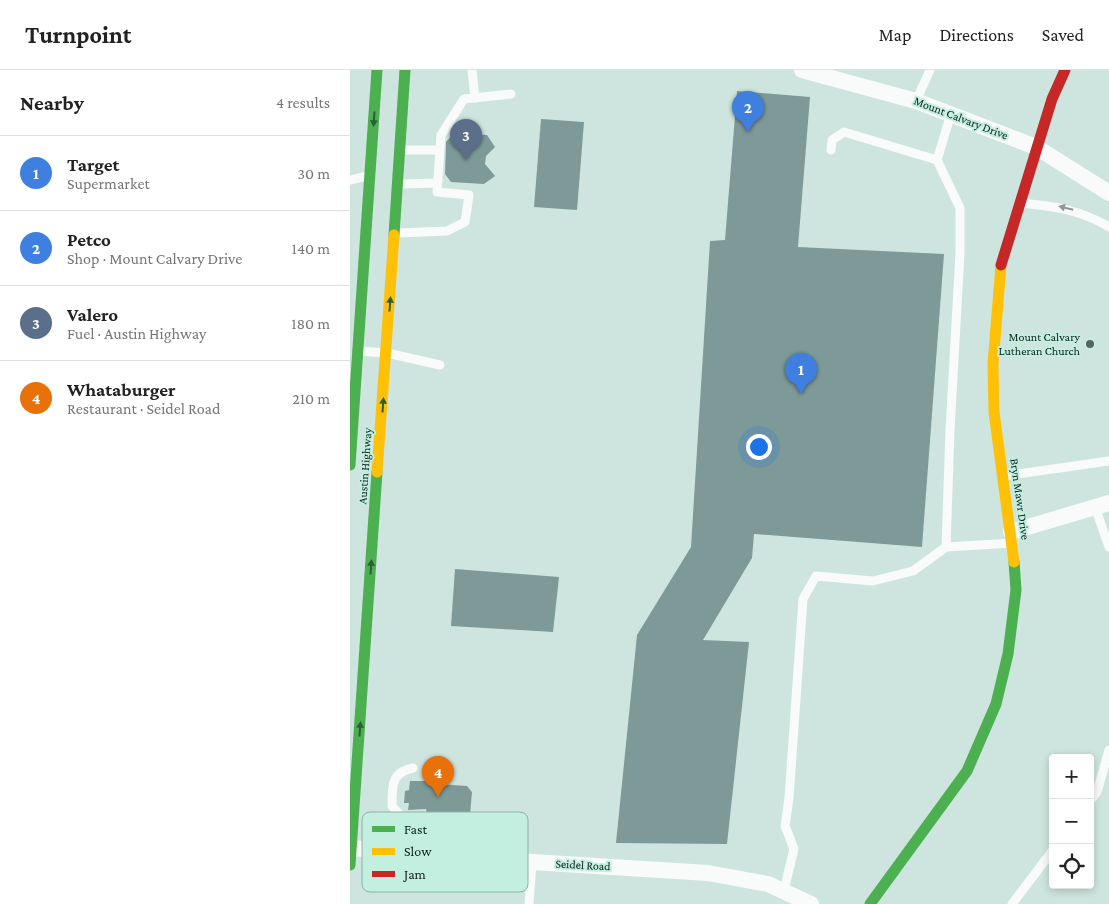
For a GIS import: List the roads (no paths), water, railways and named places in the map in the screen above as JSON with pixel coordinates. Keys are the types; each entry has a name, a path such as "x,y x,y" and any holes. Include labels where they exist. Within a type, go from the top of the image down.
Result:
{"main road":[{"name":"Austin Highway","path":"350,465 355,350 371,175 377,70"},
{"name":"Austin Highway","path":"350,865 387,352 405,70"},
{"name":"Bryn Mawr Drive","path":"870,904 967,771 982,742 998,696 1014,622 1016,590 1012,537 994,412 993,364 1003,254 1052,99 1065,70"}],"street":[{"name":"Mount Calvary Drive","path":"811,71 916,101 1036,147 1109,193"},
{"path":"1012,537 1102,505"},
{"name":"Seidel Road","path":"528,862 708,873 748,879 784,890 811,904"}],"lane":[{"path":"472,70 475,98"},
{"path":"916,101 930,70"},
{"path":"395,233 447,232 465,222 469,195 437,192 441,135 464,99 510,94"},
{"path":"946,547 950,430 960,253 960,208 937,160 951,114"},
{"path":"831,150 832,140 844,132 937,160"},
{"path":"400,150 439,150"},
{"path":"350,180 371,175"},
{"path":"398,184 438,183"},
{"path":"1019,202 1062,207 1092,217 1109,226"},
{"path":"355,350 387,352 440,365"},
{"path":"1003,476 1109,461"},
{"path":"1102,505 1109,547"},
{"path":"784,890 794,849 785,826 789,798 804,599 816,576 873,581 913,571 946,547 1012,537"},
{"path":"1092,799 1097,792 1109,750"},
{"path":"397,812 392,806 392,784 398,774 413,768"},
{"path":"1012,904 1049,855"},
{"path":"529,904 532,862"}],"place":[{"name":"Petco","path":"748,132"},
{"name":"Valero","path":"466,160"},
{"name":"Mount Calvary Lutheran Church","path":"1090,344"},
{"name":"Target","path":"801,394"},
{"name":"Whataburger","path":"438,797"}]}
